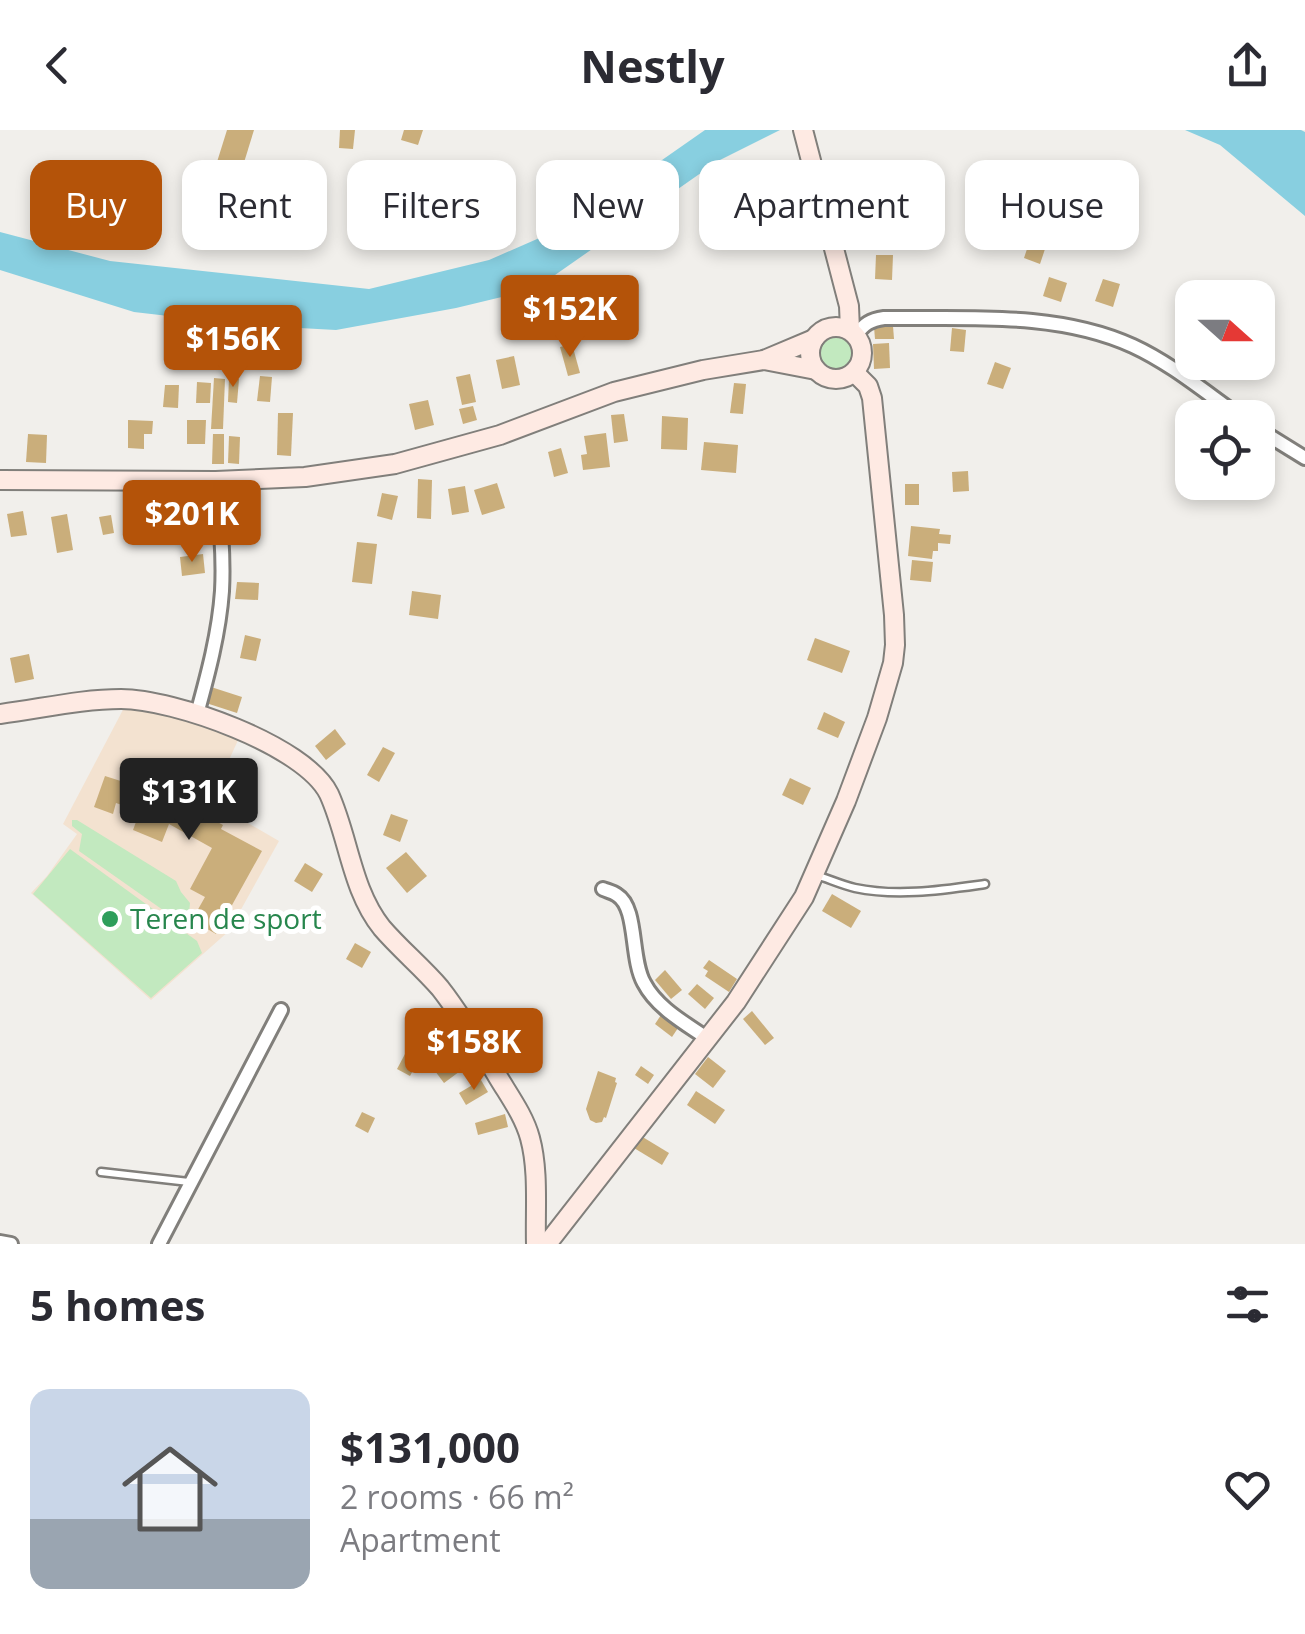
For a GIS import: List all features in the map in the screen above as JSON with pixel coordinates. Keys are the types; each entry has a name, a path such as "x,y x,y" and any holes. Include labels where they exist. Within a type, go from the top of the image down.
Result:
{"street":[{"path":"804,133 853,333 862,350 859,365 839,379 822,375 810,355 814,339"},
{"path":"853,333 871,320 884,318 1025,321 1070,327 1106,336 1160,360 1217,400"},
{"path":"0,480 216,481 306,477 394,464 500,434 614,392 764,360 814,339 826,328 834,326 853,333"},
{"path":"764,360 816,370"},
{"path":"547,1244 736,1002 804,898 878,718 895,645 874,412 868,386 854,372"},
{"path":"1275,439 1305,458"},
{"path":"197,714 222,590 216,481"},
{"path":"0,714 94,700 140,700 197,714 291,755 316,775 328,792 368,905 380,925 461,1016 520,1113 530,1138 534,1164 536,1244"},
{"path":"603,890 618,895 628,906 635,961 657,1002 708,1039"},
{"path":"159,1244 281,1010"},
{"path":"0,1242 12,1244"}],"lane":[{"path":"816,875 852,887 893,892 985,884"},
{"path":"101,1172 190,1182"}],"shaded area":[{"path":"126,704 240,736 210,801 279,841 229,931 151,1000 31,893 77,834 63,824"}],"green space":[{"path":"836,331 851,337 857,352 851,367 836,373 821,367 815,352 821,337"},
{"path":"72,820 176,881 190,903 188,923 180,922 79,851 82,834 72,826"},
{"path":"70,849 197,941 202,953 151,998 33,894"}],"water":[{"path":"705,130 780,130 720,160 699,160 699,174 679,188 679,160 662,160"},
{"path":"1185,130 1305,132 1305,216 1220,145"},
{"path":"0,232 30,240 30,250 68,250 110,261 369,289 489,260 536,239 536,250 591,250 535,289 336,330 246,325 134,312 0,270"}],"building":[{"path":"227,130 254,130 245,160 218,160"},
{"path":"340,130 355,130 353,149 339,148"},
{"path":"404,130 423,130 418,145 401,140"},
{"path":"1027,250 1045,250 1040,264 1024,258"},
{"path":"876,255 893,255 892,280 875,279"},
{"path":"1049,277 1067,283 1061,302 1043,296"},
{"path":"1103,279 1120,284 1113,307 1095,301"},
{"path":"893,326 894,339 875,339 874,327"},
{"path":"952,328 966,330 964,352 950,351"},
{"path":"889,343 890,368 874,369 873,344"},
{"path":"572,344 580,373 568,376 560,347"},
{"path":"514,356 520,385 502,389 496,360"},
{"path":"995,362 1011,368 1003,389 987,384"},
{"path":"470,374 476,402 462,405 456,377"},
{"path":"260,376 272,377 270,402 257,401"},
{"path":"214,378 225,379 223,429 211,429"},
{"path":"229,378 239,379 237,403 228,402"},
{"path":"197,382 211,383 210,403 196,403"},
{"path":"734,383 746,384 743,414 730,413"},
{"path":"165,385 179,385 178,408 163,407"},
{"path":"428,400 434,425 415,430 409,404"},
{"path":"473,406 477,420 463,424 459,409"},
{"path":"278,413 293,413 291,456 277,455"},
{"path":"624,414 628,441 614,443 611,415"},
{"path":"662,416 688,418 687,450 661,449"},
{"path":"128,420 153,421 152,434 144,434 144,449 128,448"},
{"path":"187,420 206,420 205,444 187,444"},
{"path":"606,433 610,467 583,470 581,455 587,454 584,436"},
{"path":"28,434 47,435 46,463 26,462"},
{"path":"213,434 224,434 224,464 212,464"},
{"path":"229,436 240,437 239,464 228,463"},
{"path":"704,442 738,445 736,473 701,470"},
{"path":"561,448 568,473 554,477 548,452"},
{"path":"968,471 969,491 953,492 952,472"},
{"path":"418,479 432,480 431,519 417,518"},
{"path":"497,483 505,508 482,515 474,490"},
{"path":"905,484 919,484 919,505 905,505"},
{"path":"465,486 469,512 452,515 448,489"},
{"path":"382,493 398,496 392,520 377,516"},
{"path":"23,511 27,535 11,537 7,514"},
{"path":"67,514 73,550 57,553 51,517"},
{"path":"111,515 114,533 103,535 99,517"},
{"path":"911,526 940,529 939,534 951,535 950,544 938,543 932,559 908,556"},
{"path":"357,542 377,544 372,584 352,582"},
{"path":"203,554 205,573 182,576 180,557"},
{"path":"912,560 933,562 931,582 910,580"},
{"path":"237,582 259,583 258,600 235,599"},
{"path":"412,591 441,595 438,619 409,615"},
{"path":"245,635 261,639 256,661 240,658"},
{"path":"815,638 850,651 842,673 807,660"},
{"path":"29,654 34,679 15,683 10,658"},
{"path":"211,687 242,697 237,713 206,703"},
{"path":"824,712 845,722 838,738 817,729"},
{"path":"335,729 346,744 326,760 315,746"},
{"path":"383,747 395,753 379,782 367,775"},
{"path":"105,776 149,790 152,781 182,792 179,801 262,851 216,934 192,920 205,897 190,889 212,848 169,824 162,842 133,830 140,811 116,803 113,814 94,807"},
{"path":"790,778 811,788 803,805 782,795"},
{"path":"391,814 408,820 400,842 383,835"},
{"path":"406,852 427,876 407,893 386,868"},
{"path":"305,863 323,874 312,892 294,881"},
{"path":"832,894 861,911 851,928 822,911"},
{"path":"355,943 371,952 362,968 346,959"},
{"path":"709,960 737,979 729,992 705,976 708,971 703,968"},
{"path":"665,970 682,990 671,999 655,980"},
{"path":"697,984 714,998 705,1009 688,994"},
{"path":"752,1011 774,1038 765,1045 743,1019"},
{"path":"661,1015 678,1028 672,1037 655,1024"},
{"path":"413,1039 426,1046 410,1076 397,1069"},
{"path":"462,1052 471,1063 444,1083 432,1067 441,1060 445,1065"},
{"path":"708,1057 726,1071 713,1088 695,1074"},
{"path":"641,1066 654,1075 648,1084 635,1075"},
{"path":"598,1071 616,1078 617,1083 606,1118 596,1123 590,1120 586,1109"},
{"path":"481,1080 488,1092 466,1105 459,1093"},
{"path":"696,1091 725,1110 715,1124 687,1105"},
{"path":"362,1112 375,1118 368,1133 355,1126"},
{"path":"505,1114 508,1127 478,1135 475,1123"},
{"path":"641,1136 669,1153 662,1165 634,1148"}],"place":[{"name":"Teren de sport","path":"110,919"}]}
